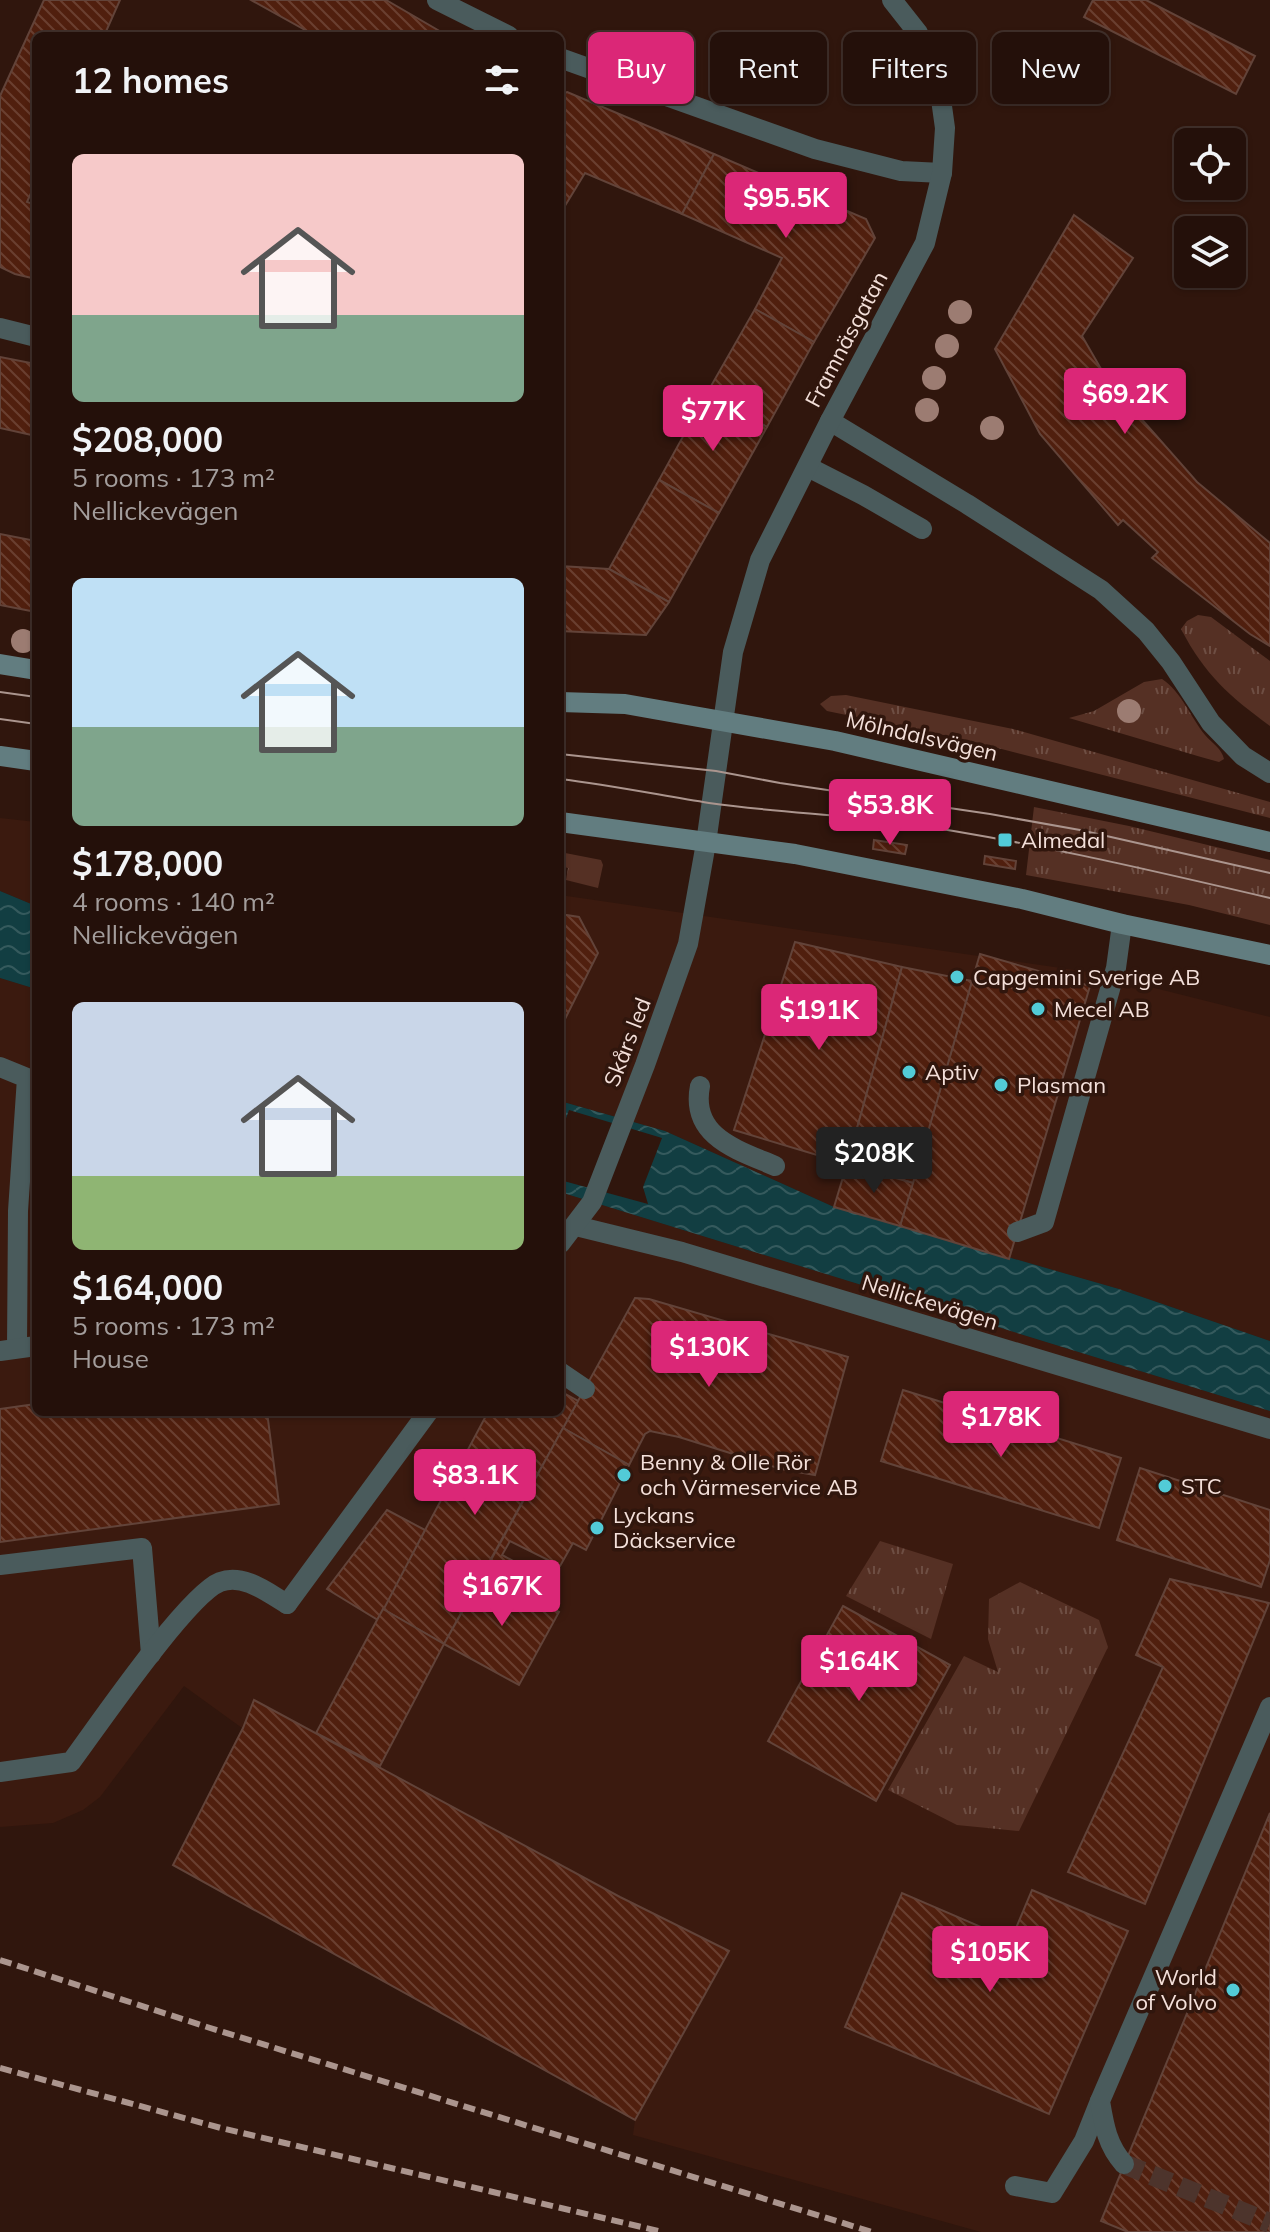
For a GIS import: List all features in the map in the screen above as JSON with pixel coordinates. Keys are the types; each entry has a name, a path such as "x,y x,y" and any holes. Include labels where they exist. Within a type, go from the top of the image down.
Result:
{"main road":[{"path":"0,664 32,669"},
{"name":"Mölndalsvägen","path":"564,702 625,704 835,741 1270,842"},
{"path":"0,756 32,760"},
{"path":"564,823 795,854 1022,899 1270,955"}],"street":[{"path":"437,0 501,32"},
{"name":"Framnäsgatan","path":"706,843 733,652 760,560 925,243 942,173 945,128 940,92 918,33 892,0"},
{"path":"564,59 815,149 901,171 942,173"},
{"path":"0,328 32,336"},
{"path":"830,421 1101,590 1146,631 1171,662 1211,723 1243,756 1270,773"},
{"path":"808,467 922,529"},
{"name":"Skårs led","path":"564,1240 592,1202 645,1065 688,944 706,843"},
{"path":"1017,1232 1044,1222 1116,968 1122,924"},
{"path":"0,1067 27,1078 18,1211 18,1348"},
{"path":"700,1086 697,1100 702,1120 713,1134 729,1146 775,1166"},
{"name":"Nellickevägen","path":"576,1226 682,1252 1270,1429"},
{"path":"564,1375 585,1389"},
{"path":"0,1772 71,1762 151,1654 199,1597 221,1582 249,1581 287,1604 425,1416"},
{"path":"0,1565 142,1548 151,1654"},
{"path":"1015,2186 1052,2193 1084,2141 1270,1707"},
{"path":"1100,2101 1105,2131 1113,2151 1124,2164"}],"shaded area":[{"path":"0,818 32,822 32,904 0,891"},
{"path":"564,896 1095,973 1270,1017 1270,1341 1119,1289 834,1207 665,1131 564,1102"},
{"path":"0,978 32,988 32,1416 564,1416 564,1193 1270,1411 1270,2232 981,2232 633,2135 635,2120 173,1865 242,1728 184,1686 100,1797 83,1810 53,1823 0,1827"}],"green space":[{"path":"1198,615 1211,617 1270,661 1270,726 1219,684 1199,659 1181,629"},
{"path":"1162,679 1180,698 1224,759 1219,762 1069,718 1094,711 1144,682"},
{"path":"846,695 1013,729 1270,802 1270,818 963,739 827,711 820,704 831,696"},
{"path":"1034,807 1270,860 1270,925 1189,905 1026,875"},
{"path":"564,853 601,860 603,865 598,888 566,880 568,868 564,867"},
{"path":"880,1541 953,1564 931,1639 846,1596"},
{"path":"1020,1582 1099,1620 1108,1647 1019,1831 957,1825 888,1790 964,1656 998,1672 988,1639 989,1599"}],"water":[{"path":"0,891 32,904 32,988 0,978"},
{"path":"564,1102 665,1131 834,1207 1119,1289 1270,1341 1270,1411 564,1193"}],"pier":[{"path":"569,1110 662,1138 643,1187 648,1204 564,1181 564,1124"}],"building":[{"path":"44,0 120,0 106,32 32,32 32,191 27,202 32,204 32,278 0,267 0,96"},
{"path":"251,0 386,0 441,32 309,32"},
{"path":"1093,0 1146,0 1255,56 1236,94 1084,17"},
{"path":"567,92 588,101 588,104 595,104 714,154 682,214 585,173 564,207 564,93"},
{"path":"714,154 866,219 875,238 814,342 755,309 782,258 682,214"},
{"path":"1074,215 1133,258 1082,336 1108,381 1197,482 1270,543 1270,646 1152,558 1158,552 1123,520 1118,525 1040,434 995,349"},
{"path":"755,309 814,342 767,427 707,393"},
{"path":"0,357 32,363 32,435 0,428"},
{"path":"707,393 767,427 719,513 659,480"},
{"path":"659,480 719,513 669,602 609,569"},
{"path":"0,534 32,540 32,611 0,605"},
{"path":"564,566 609,569 669,602 646,635 564,631"},
{"path":"874,840 907,845 905,854 873,849"},
{"path":"985,856 1016,861 1015,869 984,864"},
{"path":"564,915 579,917 598,953 564,1021"},
{"path":"795,942 902,967 847,1164 734,1130"},
{"name":"Plasman","path":"980,954 1090,986 1009,1259 900,1226"},
{"name":"Aptiv","path":"902,967 972,981 913,1183 847,1164"},
{"path":"847,1164 913,1183 900,1226 834,1207"},
{"path":"635,1298 649,1299 848,1357 815,1475 781,1469 650,1431 645,1434 629,1465 563,1428"},
{"path":"903,1390 1121,1458 1099,1528 881,1461"},
{"path":"564,1393 578,1401 444,1644 383,1609 486,1416 564,1416"},
{"path":"32,1405 32,1416 268,1416 279,1504 0,1542 0,1409"},
{"path":"563,1428 629,1465 586,1550 573,1543 560,1566 510,1541 502,1555 541,1576 529,1595 485,1571"},
{"path":"1140,1468 1270,1510 1270,1560 1261,1587 1117,1540"},
{"path":"387,1510 425,1530 378,1620 327,1589"},
{"path":"485,1571 559,1612 519,1685 444,1644"},
{"path":"1170,1579 1269,1603 1145,1904 1068,1872 1163,1667 1136,1655"},
{"path":"843,1606 950,1665 876,1801 768,1741"},
{"path":"383,1609 444,1644 380,1766 316,1733"},
{"path":"254,1700 620,1897 729,1951 635,2120 173,1865 243,1728"},
{"name":"World of Volvo","path":"1270,1813 1270,2232 1128,2232 1101,2221"},
{"path":"1032,1890 1128,1931 1049,2114 845,2027 902,1893 1011,1940"}],"tunnel":[{"path":"1124,2164 1270,2223"}],"tram line":[{"path":"0,692 32,696"},
{"path":"0,719 32,723"},
{"path":"564,754 716,771 990,814 1080,830 1270,873"},
{"path":"564,780 709,803 943,829 1084,856 1270,898"}],"railway":[{"path":"0,1960 872,2232"},
{"path":"0,2068 221,2128 663,2232"}],"place":[{"name":"Almedal","path":"1005,840"},
{"name":"Capgemini Sverige AB","path":"957,977"},
{"name":"Mecel AB","path":"1038,1009"},
{"name":"Aptiv","path":"909,1072"},
{"name":"Plasman","path":"1001,1085"},
{"name":"Benny & Olle Rör och Värmeservice AB","path":"624,1475"},
{"name":"STC","path":"1165,1486"},
{"name":"Lyckans Däckservice","path":"597,1528"},
{"name":"World of Volvo","path":"1233,1990"}]}
